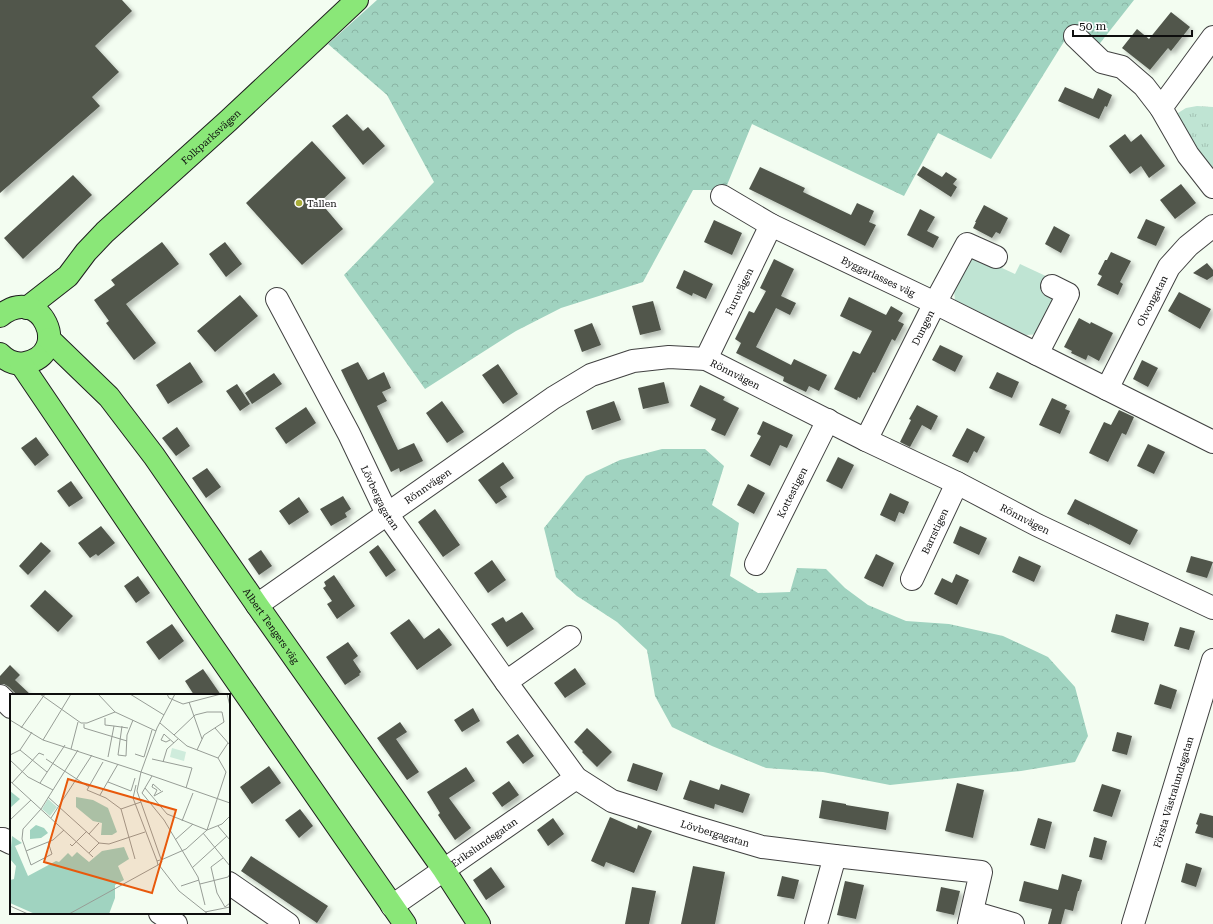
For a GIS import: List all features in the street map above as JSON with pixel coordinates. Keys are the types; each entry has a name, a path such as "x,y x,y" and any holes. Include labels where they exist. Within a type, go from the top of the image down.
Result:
{"main road":[{"name":"Folkparksvägen","path":"9,362 31,362 40,357 46,349 55,309 68,276 86,252 105,232 228,121 357,0"},
{"name":"Folkparksvägen","path":"10,307 68,276"},
{"name":"Albert Tengers väg","path":"10,307 35,311 42,316 46,323 49,335 109,397 154,456 257,606 444,870 479,924"},
{"path":"9,362 195,621 405,924"}],"street":[{"path":"1075,36 1102,62 1122,67 1144,86 1162,108 1188,155 1213,187"},
{"path":"1162,108 1213,37"},
{"name":"Byggarlasses väg","path":"722,196 771,224 935,303 1213,442"},
{"name":"Furuvägen","path":"706,359 771,224"},
{"name":"Olvongatan","path":"1107,389 1169,267 1188,246 1213,226"},
{"name":"Dungen","path":"866,440 935,303 967,244 996,257"},
{"path":"1037,354 1068,294 1052,286"},
{"name":"Lövbergagatan","path":"278,299 349,434 387,514 576,778 612,801 684,824 762,846 835,856 981,872 971,918"},
{"name":"Rönnvägen","path":"257,606 553,398 591,375 634,361 670,357 706,359 866,440 957,483 1037,525 1213,608"},
{"name":"Kottestigen","path":"756,564 828,420"},
{"name":"Barrstigen","path":"912,579 957,483"},
{"path":"506,682 570,638"},
{"name":"Första Västralundsgatan","path":"1133,924 1213,660"},
{"path":"0,696 10,706"},
{"name":"Erikslundsgatan","path":"392,906 576,778"},
{"path":"0,839 10,842"},
{"path":"816,924 835,856"},
{"path":"230,884 288,924"},
{"path":"161,914 176,924"},
{"path":"971,918 1012,924"}],"green space":[{"path":"377,0 1134,0 1097,47 1065,40 991,159 938,133 904,196 752,124 725,190 693,190 643,282 561,308 516,331 425,389 344,275 434,182 387,95 328,44"},
{"path":"1197,106 1213,107 1213,169 1178,122 1178,113 1186,108"},
{"path":"972,254 1015,274 1020,264 1050,278 1056,298 1039,334 1026,335 955,300 954,291"},
{"path":"662,449 705,449 724,466 712,505 739,523 730,576 758,593 790,592 797,568 826,569 845,588 868,605 906,621 949,624 1003,636 1048,657 1075,687 1088,736 1075,762 1021,771 890,785 823,772 766,768 712,746 672,727 655,696 647,650 617,622 577,596 556,577 544,528 586,476 620,460"}],"building":[{"path":"0,0 122,0 132,11 95,46 119,72 92,97 100,106 0,193"},
{"path":"1171,12 1190,27 1171,51 1168,48 1150,70 1122,48 1137,29 1149,39"},
{"path":"1065,87 1093,99 1098,88 1112,95 1107,107 1105,106 1099,119 1058,101"},
{"path":"347,114 363,131 368,127 385,146 363,165 332,126"},
{"path":"1125,134 1131,142 1141,134 1165,166 1149,178 1141,166 1130,174 1109,146"},
{"path":"312,141 346,178 320,202 343,229 302,265 246,203"},
{"path":"923,166 942,177 946,172 957,179 953,184 957,187 951,197 917,175"},
{"path":"760,167 805,188 803,192 851,215 857,203 874,211 869,222 876,225 865,246 749,189"},
{"path":"73,175 92,195 23,259 4,238"},
{"path":"1181,184 1196,203 1175,219 1160,200"},
{"path":"984,205 1008,218 1000,234 996,232 992,238 973,228"},
{"path":"920,209 935,217 927,231 939,237 933,248 907,235"},
{"path":"1146,219 1165,227 1156,246 1137,238"},
{"path":"714,220 742,233 732,255 704,242"},
{"path":"1054,226 1070,235 1061,253 1045,244"},
{"path":"162,242 179,264 126,304 156,343 134,360 106,323 109,321 94,300 115,285 111,280"},
{"path":"225,242 242,264 226,277 209,254"},
{"path":"1111,252 1131,261 1120,282 1123,284 1118,295 1097,285 1102,276 1098,274"},
{"path":"774,259 794,269 781,296 796,303 790,315 776,308 756,347 791,365 794,359 827,375 819,391 809,386 806,392 783,381 784,377 736,353 741,343 735,339 749,311 754,313 766,291 760,288"},
{"path":"1207,263 1213,270 1213,276 1207,280 1193,273"},
{"path":"684,270 713,284 706,299 693,293 692,296 676,288"},
{"path":"1179,292 1211,309 1200,329 1168,311"},
{"path":"240,295 258,316 215,352 197,331"},
{"path":"849,297 886,315 891,306 903,313 898,321 904,324 895,341 892,339 875,373 873,372 860,398 858,397 857,400 834,389 853,351 860,354 872,331 840,316"},
{"path":"653,301 661,330 640,335 632,306"},
{"path":"1079,318 1113,333 1099,361 1088,355 1086,360 1071,353 1072,351 1064,347"},
{"path":"592,323 601,345 582,352 574,330"},
{"path":"940,345 963,356 955,372 932,360"},
{"path":"1142,360 1158,368 1148,387 1133,379"},
{"path":"190,362 203,382 168,404 156,385"},
{"path":"358,362 368,380 384,372 391,388 382,392 387,401 377,406 398,450 414,443 423,461 400,472 399,468 391,472 341,370"},
{"path":"498,364 518,394 503,404 482,375"},
{"path":"997,372 1019,382 1012,398 989,388"},
{"path":"274,373 282,384 252,404 245,393"},
{"path":"664,382 669,403 643,409 638,388"},
{"path":"237,384 250,404 240,411 226,391"},
{"path":"700,385 725,397 723,400 739,408 725,436 711,430 716,419 690,406"},
{"path":"1052,398 1067,405 1065,409 1070,411 1060,434 1039,425"},
{"path":"442,401 464,432 447,443 426,413"},
{"path":"614,401 621,420 592,430 586,411"},
{"path":"917,405 938,416 931,430 922,425 910,447 900,442 911,420 909,419"},
{"path":"306,407 316,423 286,444 275,428"},
{"path":"1119,410 1134,417 1126,435 1122,433 1108,462 1089,453 1104,422 1111,425"},
{"path":"763,421 793,435 787,448 780,445 770,466 750,456 761,436 757,434"},
{"path":"177,427 190,446 176,456 162,438"},
{"path":"967,428 985,437 977,453 974,451 968,463 952,456"},
{"path":"36,437 49,455 35,466 21,448"},
{"path":"1148,444 1165,452 1154,474 1137,466"},
{"path":"838,457 854,465 842,489 826,481"},
{"path":"503,462 514,478 500,487 507,497 496,504 478,480"},
{"path":"207,468 221,487 206,498 192,478"},
{"path":"71,481 83,498 69,507 57,491"},
{"path":"748,484 765,493 754,514 737,505"},
{"path":"890,493 909,502 904,514 899,512 895,522 880,515"},
{"path":"343,496 351,509 345,513 347,517 331,526 320,509"},
{"path":"299,497 309,512 289,525 279,511"},
{"path":"1075,499 1138,530 1130,545 1067,514"},
{"path":"435,509 460,545 443,557 418,522"},
{"path":"101,526 115,543 98,556 96,554 90,558 78,543"},
{"path":"960,526 987,538 979,555 953,543"},
{"path":"41,542 51,551 28,575 19,566"},
{"path":"378,545 396,570 386,577 369,552"},
{"path":"261,550 272,566 259,575 248,559"},
{"path":"876,554 894,563 883,587 864,578"},
{"path":"1019,556 1041,566 1034,582 1012,572"},
{"path":"1191,556 1213,562 1207,578 1186,572"},
{"path":"492,560 506,580 488,593 474,573"},
{"path":"956,574 969,580 957,605 934,594 942,578 952,583"},
{"path":"334,575 355,606 337,619 327,604 332,601 323,588 326,586 324,582"},
{"path":"138,576 150,593 136,603 124,586"},
{"path":"45,590 73,616 58,632 30,606"},
{"path":"522,612 534,629 507,647 491,624 503,617 506,622"},
{"path":"1116,614 1149,623 1144,641 1111,632"},
{"path":"409,619 424,639 439,628 452,645 417,670 390,633"},
{"path":"172,624 184,641 159,660 146,642"},
{"path":"1180,627 1195,631 1189,650 1174,646"},
{"path":"348,642 358,656 353,660 361,672 359,674 360,675 345,685 326,657"},
{"path":"10,665 20,675 15,680 30,694 16,694 9,687 4,684 0,684 0,676"},
{"path":"575,668 586,684 565,698 554,683"},
{"path":"203,669 220,694 193,694 185,681"},
{"path":"1160,684 1177,690 1171,709 1154,704"},
{"path":"473,708 480,721 462,732 454,720"},
{"path":"400,722 407,732 396,739 419,772 407,780 377,738"},
{"path":"587,728 612,752 597,767 574,742"},
{"path":"1117,732 1132,736 1127,755 1112,751"},
{"path":"518,734 534,756 523,764 506,742"},
{"path":"633,763 663,773 657,791 627,781"},
{"path":"269,766 281,783 252,804 240,787"},
{"path":"466,767 475,781 449,798 471,828 455,840 438,815 440,813 427,792"},
{"path":"690,780 719,790 721,784 750,794 743,813 715,804 714,809 683,799"},
{"path":"509,781 519,795 502,807 492,793"},
{"path":"957,783 984,790 973,838 945,831"},
{"path":"1102,784 1121,790 1112,817 1093,811"},
{"path":"822,800 889,812 886,830 819,818"},
{"path":"300,809 313,826 299,838 285,820"},
{"path":"1200,813 1213,816 1213,838 1195,833 1198,825 1196,824"},
{"path":"610,817 637,829 638,825 652,831 634,873 606,862 604,867 591,861"},
{"path":"553,818 564,834 548,846 537,830"},
{"path":"1038,818 1052,822 1045,849 1030,845"},
{"path":"1094,837 1107,841 1102,860 1089,857"},
{"path":"251,856 328,906 317,923 241,871"},
{"path":"1186,863 1202,868 1196,887 1181,882"},
{"path":"693,866 725,872 715,924 681,924"},
{"path":"491,867 505,887 486,900 473,880"},
{"path":"1062,874 1082,880 1079,891 1073,911 1065,909 1061,924 1048,924 1052,909 1019,901 1024,881 1058,890"},
{"path":"782,876 799,880 794,899 777,896"},
{"path":"845,881 864,885 856,919 837,915"},
{"path":"632,887 656,891 649,924 625,924"},
{"path":"941,887 960,891 954,915 936,911"}],"place":[{"name":"Tallen","path":"299,203"}]}
